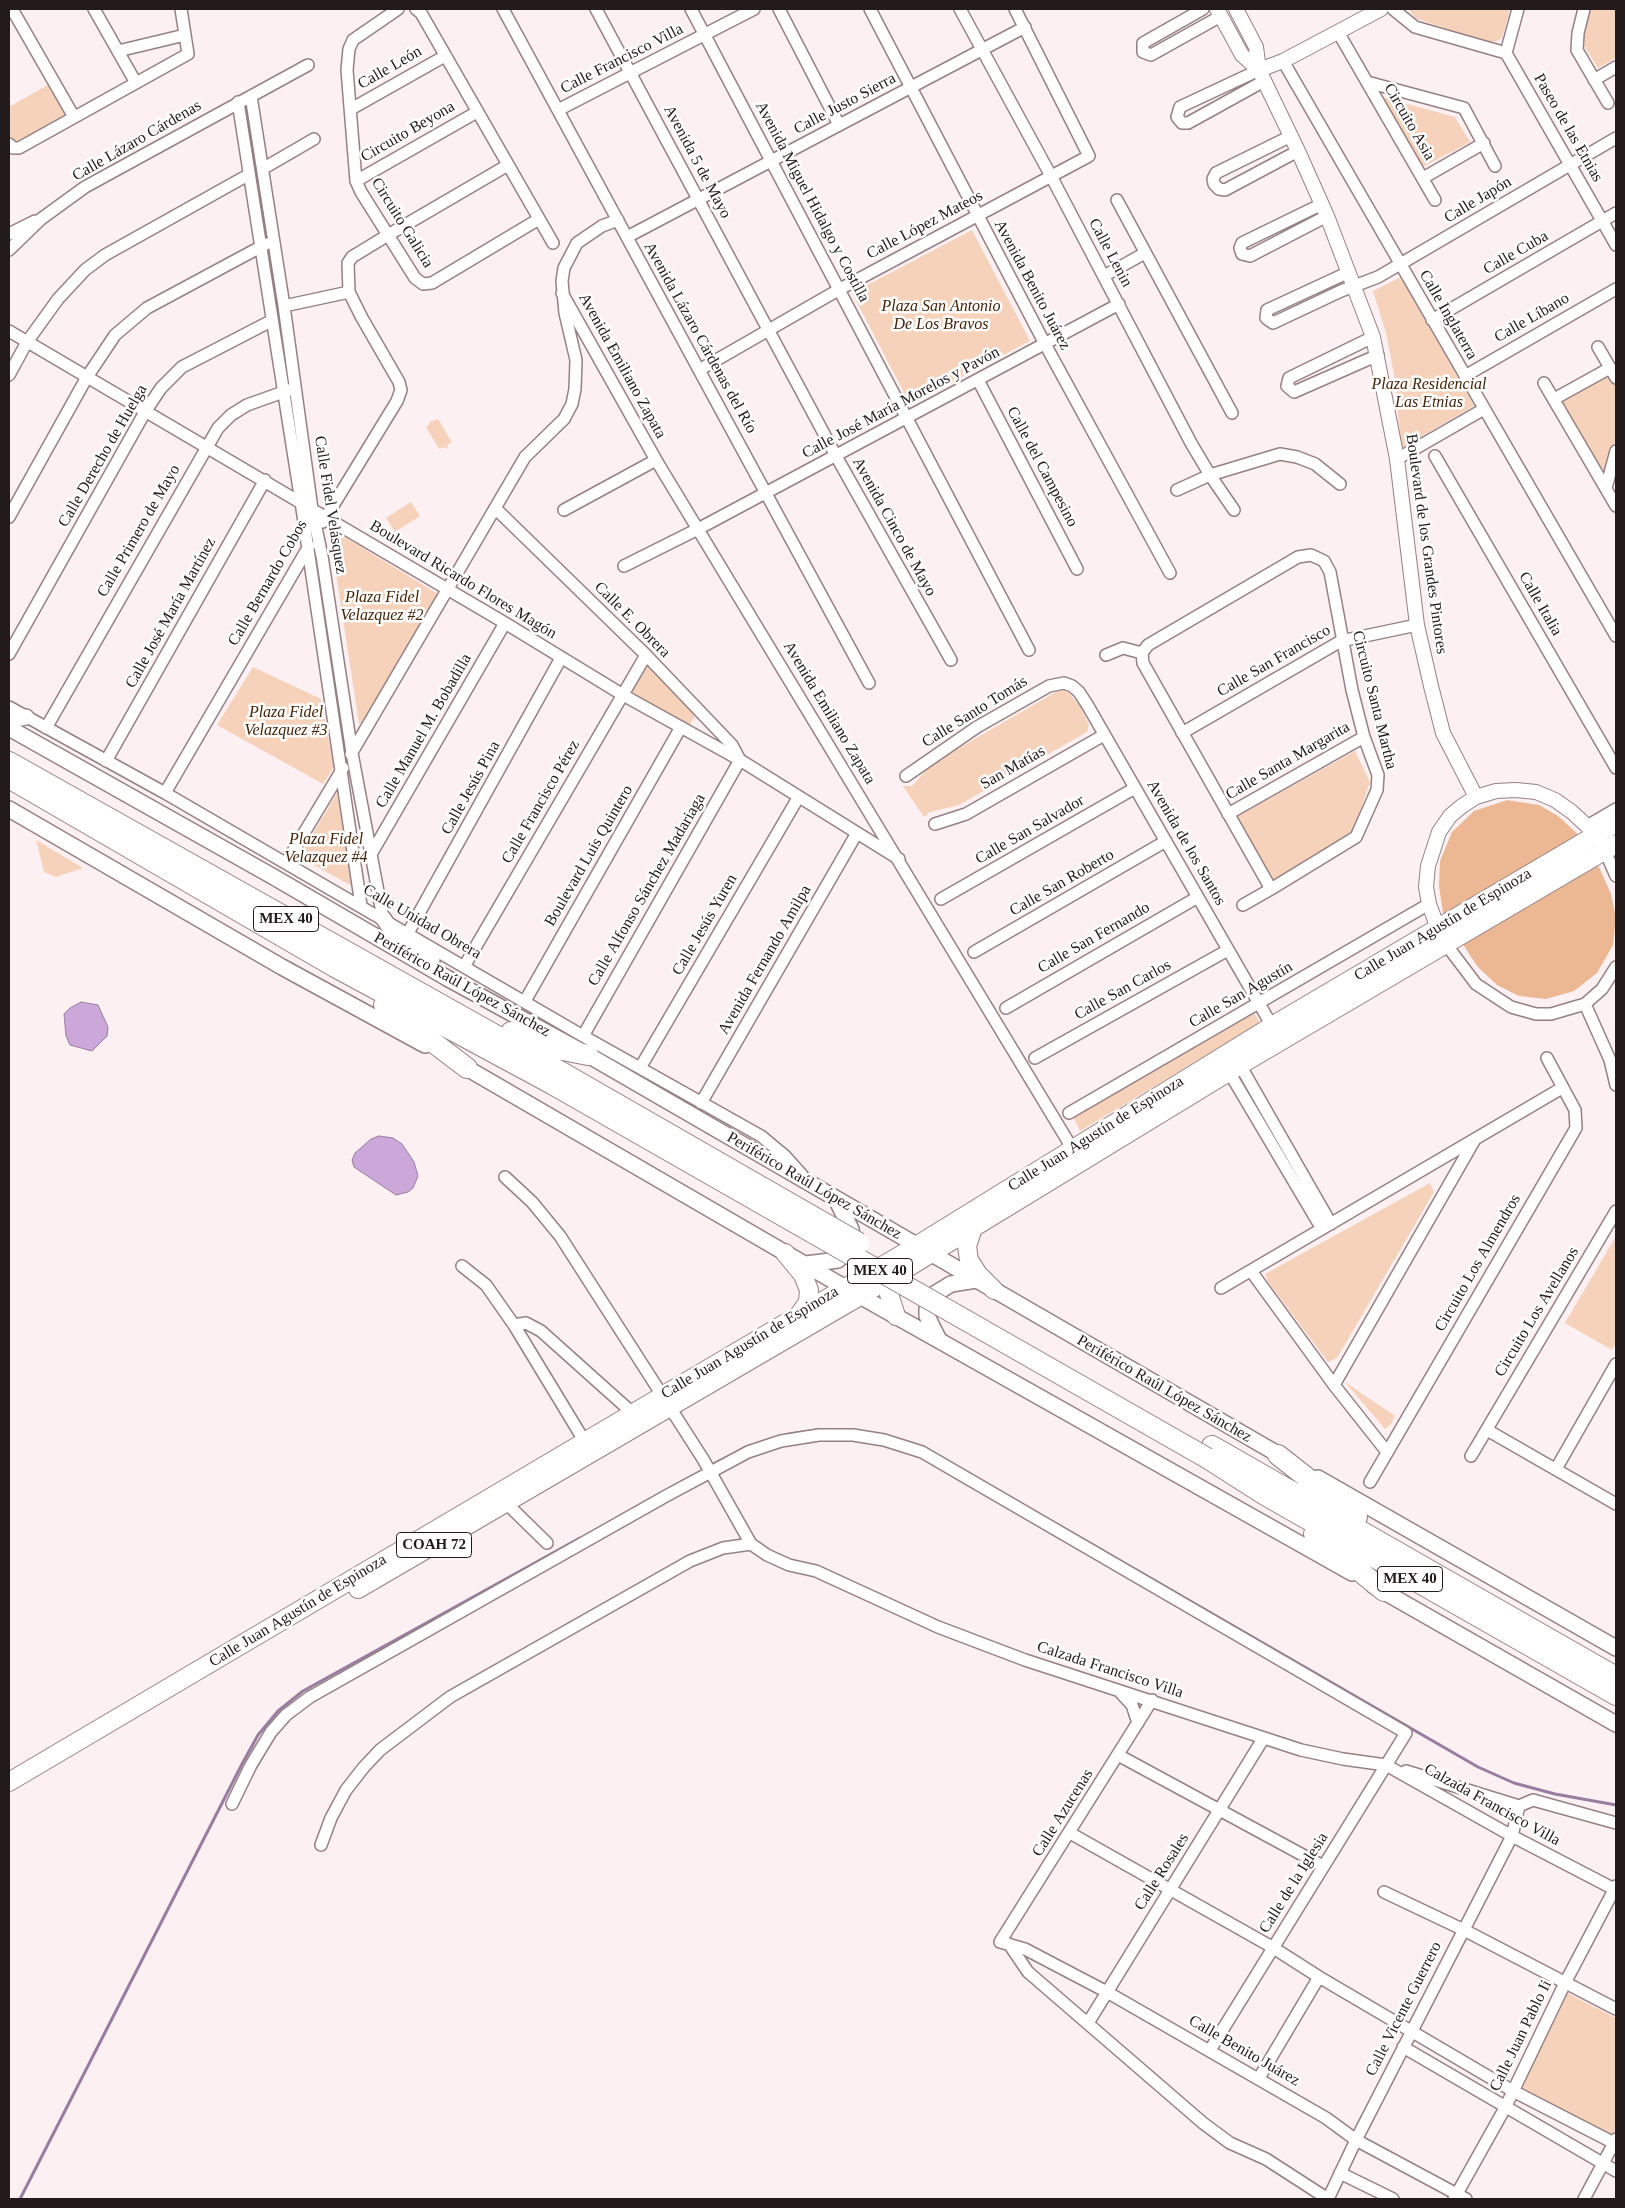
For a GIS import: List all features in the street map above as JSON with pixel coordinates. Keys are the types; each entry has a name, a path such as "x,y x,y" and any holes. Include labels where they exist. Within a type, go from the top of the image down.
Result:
{"highway":[{"name":"Periférico Raúl López Sánchez","path":"9,762 413,990 558,1079 1210,1452 1416,1562 1616,1677"},
{"name":"Periférico Raúl López Sánchez","path":"9,778 334,967 558,1079"},
{"path":"334,967 467,1068"},
{"path":"413,990 546,1047 588,1055"},
{"name":"Periférico Raúl López Sánchez","path":"1210,1452 1265,1495 1616,1694"},
{"path":"1278,1455 1416,1562"},
{"path":"1265,1495 1384,1591"}],"main road":[{"path":"9,720 26,717"},
{"name":"Periférico Raúl López Sánchez","path":"9,728 272,876 447,978 588,1055 1278,1455 1616,1648"},
{"path":"9,809 282,967 467,1068 844,1287 1616,1724"},
{"name":"Calle Juan Agustín de Espinoza","path":"9,1782 637,1418 801,1312 844,1287 973,1228 1234,1069 1441,936 1591,830 1616,823"},
{"name":"Calle Juan Agustín de Espinoza","path":"665,1401 889,1279 924,1250 1072,1148 1272,1026 1613,846"},
{"path":"383,918 392,931 428,956 447,978"},
{"path":"1062,1174 1072,1148 1104,1149"},
{"path":"805,1264 826,1263 838,1260 849,1249 852,1236 851,1229 836,1199"},
{"path":"973,1228 967,1246 969,1260 978,1274 994,1290"},
{"path":"785,1253 803,1275 809,1290 808,1302 801,1312"},
{"path":"889,1279 889,1294 896,1316"},
{"path":"939,1340 927,1316 927,1310 933,1295 951,1284 976,1280"},
{"name":"Calle Juan Agustín de Espinoza","path":"9,1795 501,1498"}],"street":[{"path":"12,9 74,117"},
{"path":"94,9 136,83"},
{"path":"9,144 13,148 19,148 188,54 182,9"},
{"name":"Circuito Galicia","path":"398,9 353,40 347,70 356,181 415,278 422,284 432,283 539,219"},
{"path":"416,9 421,13 554,243"},
{"name":"Avenida Lázaro Cárdenas del Río","path":"503,9 869,683"},
{"name":"Avenida 5 de Mayo","path":"596,9 770,330"},
{"name":"Avenida Miguel Hidalgo y Costilla","path":"691,9 1029,650"},
{"name":"Calle Francisco Villa","path":"558,110 754,9"},
{"path":"779,9 839,125"},
{"name":"Avenida Benito Juárez","path":"870,9 976,215 1170,573"},
{"name":"Calle Lenin","path":"960,9 1210,475 1234,510"},
{"path":"1015,9 1025,27"},
{"path":"1203,9 1143,44 1143,52 1151,55 1219,12"},
{"name":"Boulevard de los Grandes Pintores","path":"1236,9 1256,47 1261,76"},
{"path":"1261,76 1180,107 1177,111 1177,118 1182,123 1188,123 1261,76 1283,61 1381,9"},
{"path":"1393,9 1414,27 1506,53 1518,9"},
{"path":"1584,9 1578,34 1577,50 1608,103"},
{"name":"Boulevard de los Grandes Pintores","path":"1219,12 1242,55 1261,76 1291,136 1324,210 1373,337 1397,459 1417,625 1444,733 1476,797"},
{"name":"Calle Justo Sierra","path":"627,237 1025,27"},
{"name":"Calle López Mateos","path":"699,370 840,289 1089,156 1025,27"},
{"name":"Circuito Asia","path":"1338,32 1435,200"},
{"path":"118,51 185,35"},
{"name":"Paseo de las Etnias","path":"1506,53 1616,244"},
{"name":"Calle León","path":"351,110 445,56"},
{"name":"Calle Inglaterra","path":"1283,61 1616,636"},
{"name":"Calle Lázaro Cárdenas","path":"9,250 41,219 85,187 308,65"},
{"path":"1594,80 1616,67"},
{"name":"Circuito Asia","path":"1367,82 1459,106 1468,114 1495,166"},
{"name":"Calle Fidel Velásquez","path":"251,96 275,241 312,509 318,531 352,753 383,918"},
{"name":"Calle Fidel Velásquez","path":"238,102 282,392 308,547 361,905"},
{"name":"Circuito Beyona","path":"356,181 477,112"},
{"path":"1291,136 1216,173 1213,179 1214,184 1219,189 1225,190 1298,151"},
{"name":"Calle Japón","path":"1349,272 1267,310 1266,318 1274,322 1400,265 1616,138"},
{"path":"264,168 314,139"},
{"name":"Circuito Asia","path":"1423,178 1484,143"},
{"path":"284,306 349,292 348,263 352,257 508,166"},
{"path":"9,375 27,342 62,293 85,270 105,255 248,175"},
{"path":"1117,200 1232,413"},
{"path":"1324,210 1250,256 1242,254 1240,248 1242,243 1324,210"},
{"name":"Calle Cuba","path":"1432,320 1616,214"},
{"name":"Calle Lázaro Cárdenas","path":"9,234 18,228 41,219"},
{"path":"286,863 525,457 564,418 572,404 575,389 576,360 562,293 564,268 570,252 586,235 618,220"},
{"path":"9,517 87,377 115,335 147,308 260,246 275,241"},
{"path":"1104,276 1145,253"},
{"name":"Calle Líbano","path":"1465,376 1616,289"},
{"name":"Calle Bernardo Cobos","path":"165,793 308,547 397,401 401,390 399,382 349,292"},
{"name":"Avenida Emiliano Zapata","path":"562,293 656,460 1072,1148"},
{"name":"Calle José María Morelos y Pavón","path":"624,566 836,456 1119,304"},
{"name":"Calle Derecho de Huelga","path":"9,654 145,412 161,388 182,367 271,320"},
{"name":"Avenida Cinco de Mayo","path":"770,330 836,456 950,660"},
{"name":"Boulevard Ricardo Flores Magón","path":"9,331 145,412 265,480 623,695 740,760 798,798 899,859"},
{"path":"1373,337 1289,378 1287,386 1294,392 1378,355"},
{"path":"1598,347 1616,378"},
{"path":"1554,399 1610,368"},
{"name":"Calle del Campesino","path":"978,380 1077,569"},
{"path":"1544,383 1616,506"},
{"name":"Calle Primero de Mayo","path":"46,728 218,428 237,411 296,388"},
{"path":"1397,459 1484,409"},
{"path":"1606,488 1616,450"},
{"path":"1177,490 1210,475 1280,454 1298,456 1315,464 1340,484"},
{"name":"Calle Italia","path":"1435,456 1616,768"},
{"path":"564,510 656,460"},
{"name":"Calle José María Martínez","path":"106,761 265,480"},
{"name":"Calle E. Obrera","path":"495,508 646,655 732,745 740,760"},
{"name":"Circuito Santa Martha","path":"1142,653 1148,645 1298,557 1311,555 1324,561 1330,572 1341,640 1364,736 1378,775 1377,790 1356,837 1243,905"},
{"name":"Calle Manuel M. Bobadilla","path":"370,856 505,623"},
{"name":"Calle San Francisco","path":"1182,734 1341,640 1417,625"},
{"path":"1106,655 1124,648 1142,653 1143,663 1271,889"},
{"name":"Calle Francisco Pérez","path":"465,965 646,655"},
{"name":"Calle Jesús Pina","path":"408,932 562,658"},
{"name":"Avenida de los Santos","path":"1064,683 1079,692 1272,1026"},
{"name":"Calle Santo Tomás","path":"906,776 977,727 1049,686 1064,683"},
{"name":"Calle Unidad Obrera","path":"9,706 408,932 583,1036 773,1145 808,1182"},
{"name":"Boulevard Luis Quintero","path":"526,1001 681,727"},
{"name":"San Matías","path":"935,824 966,814 1104,735"},
{"name":"Calle Santa Margarita","path":"1228,814 1364,736"},
{"name":"Calle Alfonso Sánchez Madariaga","path":"583,1036 740,760"},
{"name":"Calle San Salvador","path":"942,899 1135,788"},
{"path":"1616,876 1613,846 1555,800 1536,792 1496,791 1476,797 1450,816 1439,832 1428,866 1426,887 1441,936 1476,984 1511,1007 1536,1014 1551,1014 1585,1004 1602,988 1616,967"},
{"name":"Calle Jesús Yuren","path":"640,1068 798,798"},
{"path":"1591,830 1616,808"},
{"name":"Avenida Fernando Amilpa","path":"701,1103 857,833"},
{"name":"Calle San Roberto","path":"974,952 1166,841"},
{"name":"Calle San Fernando","path":"1006,1008 1198,896"},
{"name":"Calle San Agustín","path":"1069,1113 1430,904"},
{"name":"Calle San Carlos","path":"1035,1058 1228,950"},
{"path":"1585,1004 1613,1063 1616,1083"},
{"name":"Circuito Los Almendros","path":"1370,1482 1576,1128 1575,1110 1547,1058"},
{"path":"1234,1069 1326,1227"},
{"path":"1221,1288 1562,1088"},
{"path":"1334,1385 1475,1139"},
{"name":"Calzada Francisco Villa","path":"505,1177 532,1202 560,1236 710,1470 752,1544 767,1556 789,1565 816,1571 938,1627 1025,1660 1152,1700 1263,1739 1343,1760 1386,1765 1512,1836 1616,1889"},
{"name":"Circuito Los Avellanos","path":"1471,1456 1616,1211"},
{"path":"462,1266 486,1285 514,1325 588,1447"},
{"path":"1251,1271 1334,1385 1387,1452"},
{"path":"514,1325 526,1323 541,1331 637,1418"},
{"path":"1556,1469 1616,1364"},
{"path":"1487,1430 1616,1504"},
{"name":"Calle de la Iglesia","path":"710,1470 748,1452 782,1441 820,1435 853,1435 884,1440 922,1452 1406,1733 1210,2050"},
{"path":"232,1804 270,1732 286,1715 310,1697 710,1470"},
{"path":"501,1498 547,1543"},
{"path":"321,1845 331,1818 346,1790 364,1767 380,1750 450,1697 690,1561 723,1548 752,1544"},
{"path":"1118,1690 1132,1705 1138,1723"},
{"name":"Calle Azucenas","path":"1004,1943 1152,1700"},
{"name":"Calle Rosales","path":"1088,2023 1263,1739"},
{"path":"1118,1755 1323,1866"},
{"path":"1386,1765 1519,1806 1533,1800 1616,1823"},
{"name":"Calle Vicente Guerrero","path":"1328,2199 1403,2047 1512,1836 1514,1819 1519,1806"},
{"path":"1070,1833 1272,1947 1319,1977 1512,2090 1616,2142 1584,2199"},
{"name":"Calle Juan Pablo Ii","path":"1459,2198 1505,2108 1565,1982 1616,1889"},
{"path":"1384,1892 1464,1930 1616,2009"},
{"path":"1004,1943 1028,1972 1203,2123 1230,2143 1266,2159 1328,2199"},
{"name":"Calle Benito Juárez","path":"1004,1943 1025,1949 1107,1992 1259,2078 1326,2118 1356,2140 1459,2198"},
{"path":"1259,2078 1319,1977"},
{"path":"1403,2047 1616,2171"},
{"path":"1340,2173 1393,2199"}],"green space":[{"path":"1409,9 1510,9 1502,38 1491,44 1415,18"},
{"path":"1591,9 1616,9 1616,58 1598,68 1581,41"},
{"path":"51,83 70,115 13,146 9,140 9,107"},
{"path":"1382,97 1455,117 1470,142 1423,167"},
{"name":"Plaza San Antonio De Los Bravos","path":"972,230 1030,341 910,404 852,293"},
{"name":"Plaza Residencial Las Etnias","path":"1401,277 1474,406 1401,448 1394,374 1386,333 1373,291"},
{"path":"1609,372 1616,385 1616,437 1605,479 1558,401"},
{"path":"438,419 452,442 447,445 448,448 446,449 444,447 439,449 426,427 430,424 429,422"},
{"path":"411,502 420,516 395,532 386,518"},
{"name":"Plaza Fidel Velazquez #2","path":"333,530 438,594 363,722 359,724 330,534 330,531"},
{"path":"648,665 697,712 690,725 631,693"},
{"name":"Plaza Fidel Velazquez #3","path":"253,667 321,699 334,767 323,784 217,725"},
{"path":"1061,689 1069,693 1080,706 1089,725 1087,732 959,805 930,812 924,817 903,786 912,786 933,763"},
{"path":"1355,751 1370,782 1352,834 1272,881 1235,818"},
{"name":"Plaza Fidel Velazquez #4","path":"337,793 352,886 299,857"},
{"path":"36,840 83,868 56,877 44,872"},
{"path":"1254,1012 1260,1023 1080,1131 1073,1117"},
{"path":"1430,1183 1434,1192 1337,1358 1328,1362 1268,1282 1265,1274"},
{"path":"1616,1236 1616,1343 1612,1350 1565,1323"},
{"path":"1345,1382 1395,1416 1391,1424 1385,1429"},
{"path":"1567,1993 1616,2018 1616,2127 1612,2136 1518,2088"}],"shaded area":[{"path":"1507,800 1539,805 1558,816 1581,837 1599,867 1611,894 1616,918 1613,945 1597,973 1574,991 1546,999 1519,996 1497,985 1477,966 1443,913 1439,886 1440,861 1452,832 1474,811"},
{"path":"81,1002 98,1005 108,1027 107,1036 92,1051 70,1045 66,1036 64,1014"},
{"path":"379,1136 393,1138 402,1144 414,1162 418,1176 413,1188 408,1192 396,1195 354,1167 352,1160 355,1153 371,1139"}],"waterway":[{"path":"789,1434 817,1430"},
{"path":"823,1430 842,1430"},
{"path":"710,1466 727,1457"},
{"path":"1060,1526 1478,1767 1514,1783 1555,1794 1616,1805"},
{"path":"20,2199 242,1764 258,1735 278,1711 303,1691 580,1538"}]}
